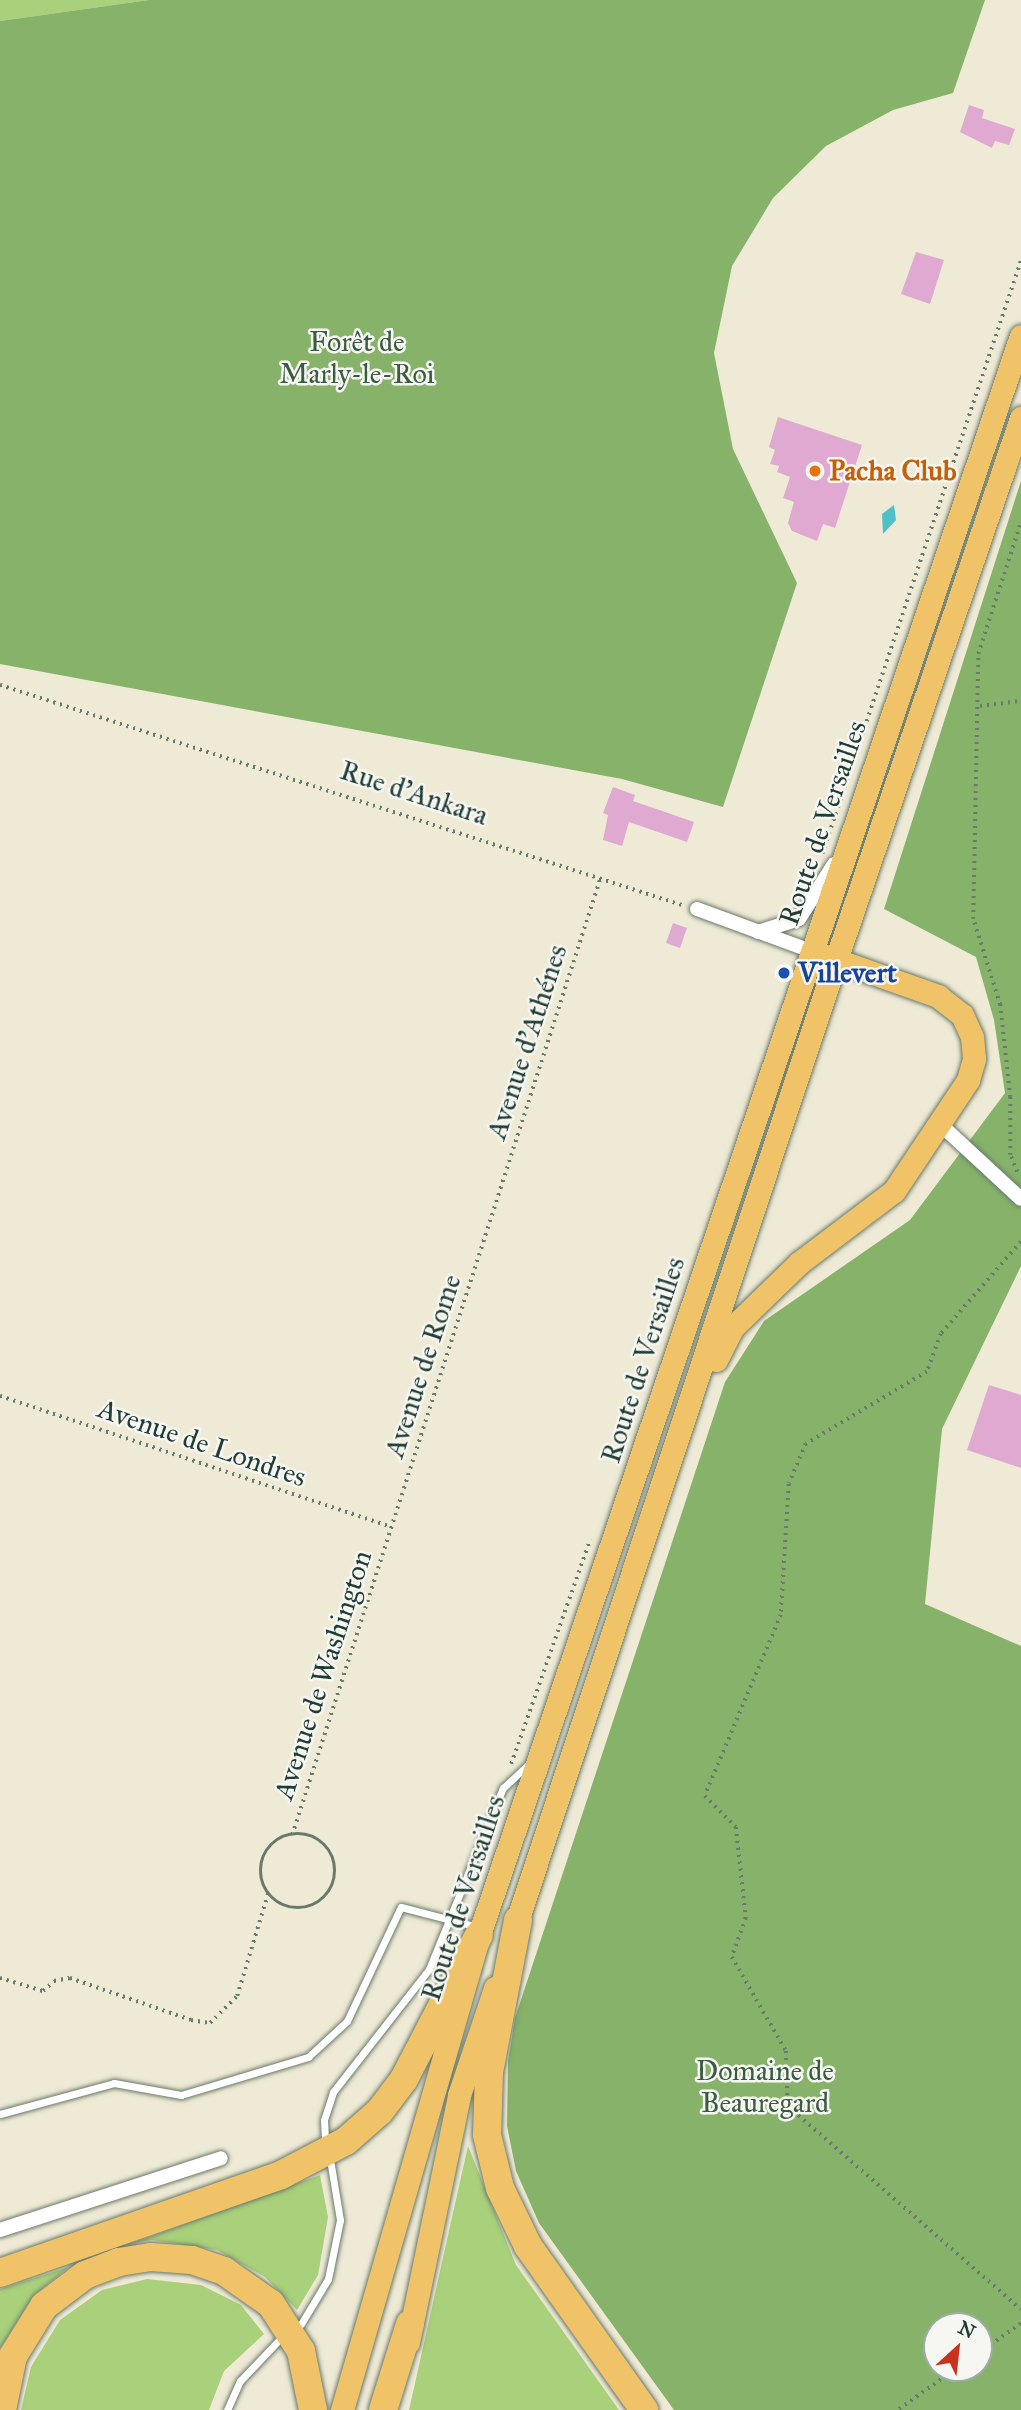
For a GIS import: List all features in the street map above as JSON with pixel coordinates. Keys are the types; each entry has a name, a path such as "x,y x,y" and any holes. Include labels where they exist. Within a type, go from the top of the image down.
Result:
{"highway":[{"path":"518,1920 489,2072 487,2135 500,2188 528,2246 644,2410"},
{"path":"0,2273 281,2175 346,2141 380,2111 404,2079 480,1932"},
{"path":"2,2410 13,2356 44,2306 72,2282 101,2267 151,2257 192,2260 224,2271 271,2304 301,2351 313,2410"},
{"path":"383,2410 410,2324"}],"main road":[{"name":"Route de Versailles","path":"342,2410 480,1932 544,1750 811,951 1021,336"},
{"name":"Route de Versailles","path":"395,2410 410,2324 459,2095 835,960 1021,418"},
{"path":"685,1418 733,1327 799,1263 894,1191 968,1080 974,1059 972,1037 962,1015 938,996 811,951"}],"street":[{"path":"758,932 802,916 853,829"},
{"path":"698,909 811,951"},
{"path":"940,1124 1021,1199"},
{"path":"0,2230 221,2158"}],"lane":[{"path":"325,2139 324,2120 333,2092 429,1969 503,1787 544,1750"},
{"path":"0,2114 114,2083 181,2095 308,2057 347,2021 401,1908 450,1918 480,1932"},
{"path":"301,2324 328,2279 340,2220 331,2165"},
{"path":"227,2410 240,2381 277,2342"}],"path":[{"path":"821,856 1021,260"},
{"path":"1010,1186 1018,1176 1010,1155 1010,1097 1000,1005 973,919 980,706 978,654 1021,522"},
{"name":"Rue d'Ankara","path":"0,685 698,909"},
{"path":"980,706 1021,701"},
{"name":"Avenue d'Athénes","path":"491,1217 600,879"},
{"name":"Avenue de Rome","path":"391,1527 491,1217"},
{"path":"1021,1242 941,1334 927,1372 806,1444 789,1484 781,1615 705,1796 736,1827 746,1918 733,1957 786,2051 788,2106 1021,2309"},
{"name":"Avenue de Londres","path":"0,1395 391,1527"},
{"name":"Avenue de Washington","path":"292,1835 391,1527"},
{"path":"292,1835 315,1839 332,1856 334,1880 330,1891 312,1906 300,1909 288,1907 268,1893 262,1882 264,1857 270,1846 292,1835"},
{"path":"0,1978 43,1991 54,1981 70,1978 191,2020 210,2023 237,1996 268,1893"},
{"path":"993,2343 1021,2323"},
{"path":"899,2409 937,2382"}],"green space":[{"path":"0,0 149,0 0,21"},
{"name":"Forêt de Marly-le-Roi","path":"149,0 985,0 953,93 893,110 826,146 773,198 732,266 714,353 733,449 797,583 723,807 622,779 0,664 0,21"},
{"name":"Domaine de Beauregard","path":"1021,481 1021,1266 942,1429 925,1604 1021,1646 1021,2410 674,2410 539,2223 516,2171 507,2126 508,2061 515,2018 725,1382 764,1321 910,1220 1005,1093 994,1020 976,957 884,909"},
{"path":"468,2146 516,2265 619,2410 409,2410"},
{"path":"320,2175 328,2217 318,2275 297,2310 265,2277 217,2250 152,2240 133,2243"},
{"path":"69,2267 34,2295 0,2348 0,2289"},
{"path":"147,2279 201,2285 241,2305 264,2334 224,2371 209,2410 21,2410 31,2367 60,2320 102,2290"}],"water":[{"path":"894,505 896,520 883,534 882,514"}],"building":[{"path":"969,105 984,110 982,118 1015,129 1009,145 995,141 992,148 960,132"},
{"path":"916,252 944,260 930,304 901,294"},
{"path":"778,417 862,445 835,528 823,524 817,541 792,531 788,523 794,502 783,498 790,477 777,472 779,466 770,464 775,450 769,447"},
{"path":"613,787 635,795 633,801 694,822 687,842 629,822 622,846 603,840 608,815 603,813"},
{"path":"673,923 687,928 680,948 666,943"},
{"path":"989,1385 1021,1395 1021,1468 967,1450"}],"place":[{"name":"Pacha Club","path":"815,471"},
{"name":"Villevert","path":"784,973"}]}
